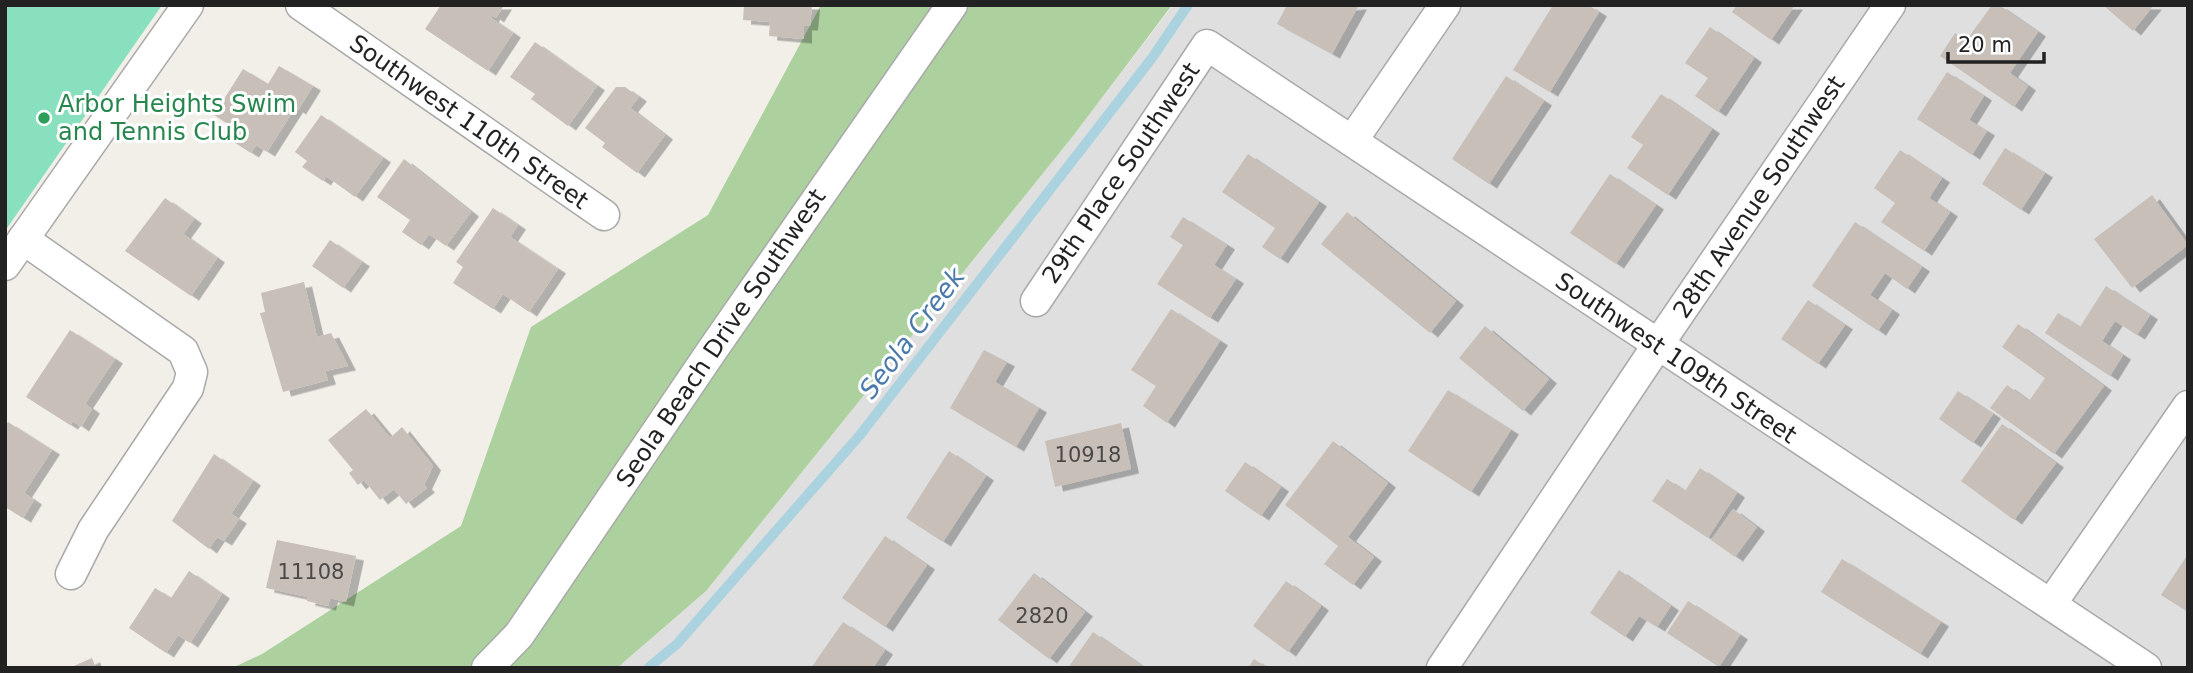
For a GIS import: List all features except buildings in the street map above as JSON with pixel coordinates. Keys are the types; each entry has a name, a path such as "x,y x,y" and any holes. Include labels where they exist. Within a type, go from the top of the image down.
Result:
{"street":[{"path":"5,265 188,5"},
{"name":"Southwest 110th Street","path":"301,5 604,215"},
{"name":"Seola Beach Drive Southwest","path":"487,668 519,635 713,349 952,5"},
{"path":"1352,141 1445,5"},
{"name":"28th Avenue Southwest","path":"1442,668 1657,346 1890,5"},
{"name":"Southwest 109th Street","path":"1207,45 2146,668"},
{"name":"29th Place Southwest","path":"1036,301 1207,45"},
{"path":"23,239 183,351 192,372 188,388 93,530 71,573"},
{"path":"2050,604 2188,406"}],"shaded area":[{"path":"1173,5 2188,5 2188,668 617,668 706,591 1073,136"}],"green space":[{"name":"Arbor Heights Swim and Tennis Club","path":"5,5 162,5 5,231"},
{"path":"821,5 1172,5 1073,136 706,591 617,668 232,668 262,654 461,526 531,327 708,215"}],"waterway":[{"name":"Seola Creek","path":"648,668 677,644 860,435 1152,58 1188,5"}],"place":[{"name":"Arbor Heights Swim and Tennis Club","path":"44,118"}]}
